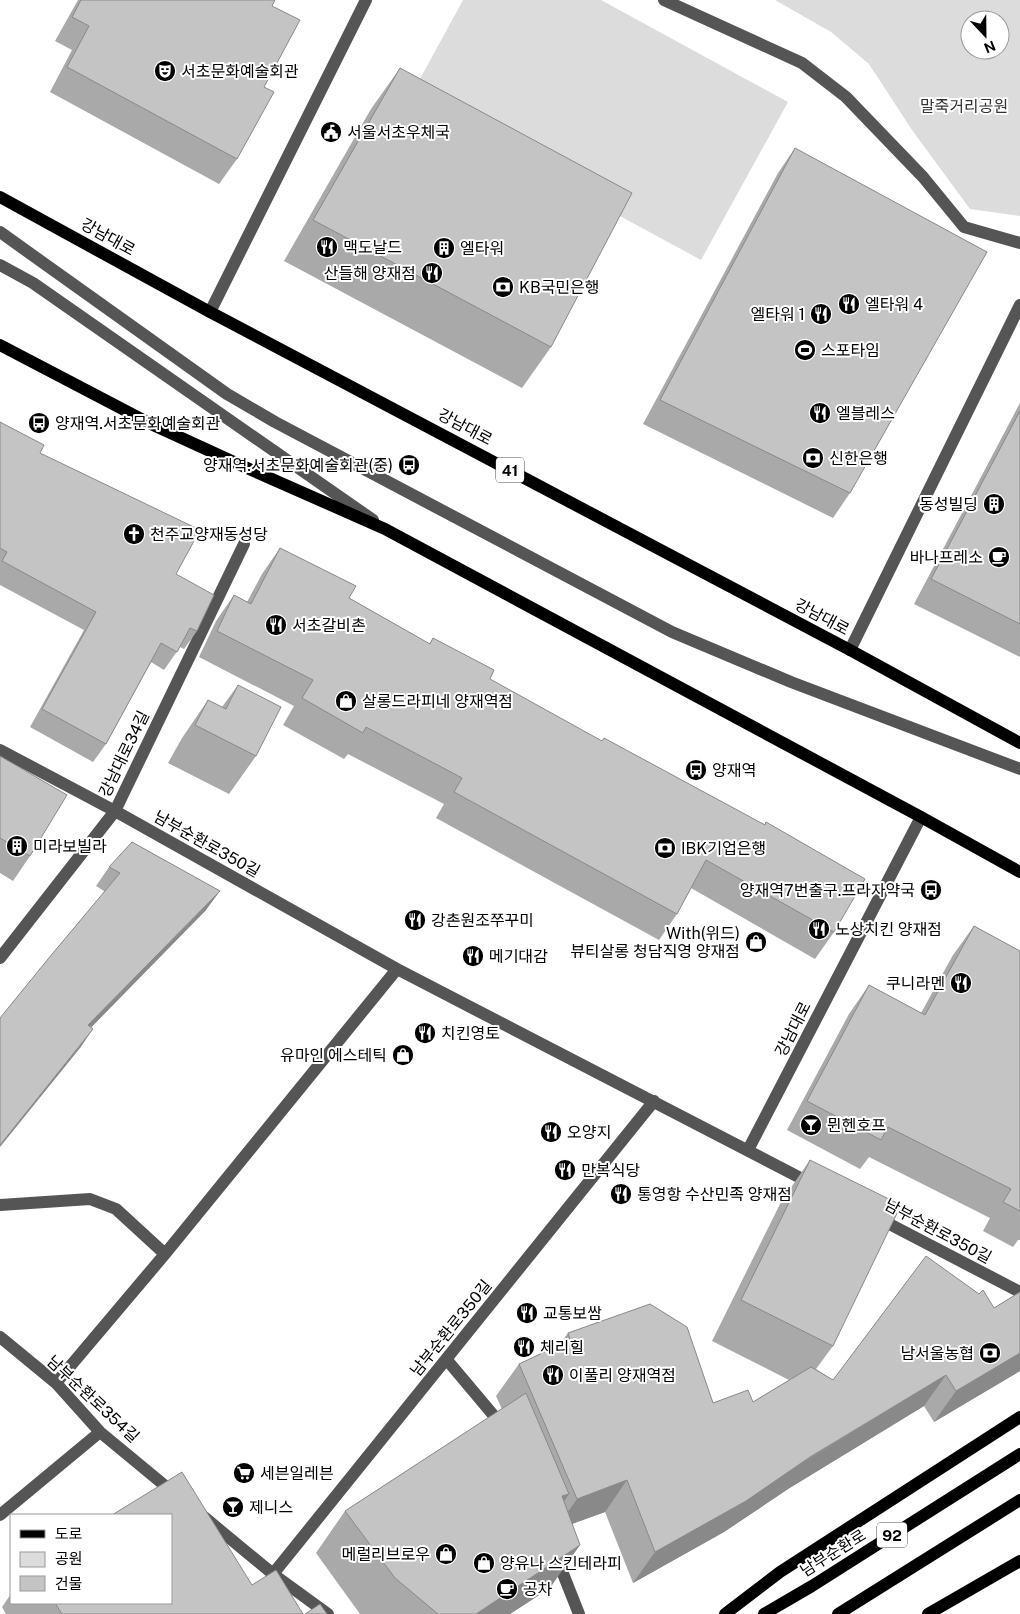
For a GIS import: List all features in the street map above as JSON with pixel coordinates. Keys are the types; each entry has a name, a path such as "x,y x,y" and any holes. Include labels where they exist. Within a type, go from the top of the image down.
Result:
{"main road":[{"name":"강남대로","path":"0,196 210,312 850,650 1020,743"},
{"path":"0,345 152,424 246,468 386,529 1020,872"},
{"path":"725,1614 780,1572 1020,1418"},
{"name":"남부순환로","path":"764,1614 812,1586 1020,1454"},
{"name":"92","path":"838,1614 1020,1500"},
{"path":"928,1614 1020,1561"}],"street":[{"path":"210,312 366,0"},
{"path":"664,0 802,64 846,97 922,177 964,228 1020,243"},
{"path":"0,232 227,394 275,422 672,632 791,682 1020,769"},
{"path":"0,264 33,283 386,529"},
{"path":"850,650 1020,305"},
{"name":"강남대로34길","path":"0,958 115,811 244,544"},
{"name":"남부순환로350길","path":"0,750 115,811 397,969 827,1192"},
{"name":"강남대로","path":"748,1150 921,817"},
{"path":"56,1383 165,1254 397,969"},
{"name":"남부순환로350길","path":"273,1574 654,1101"},
{"path":"0,1205 90,1199 116,1209 165,1254"},
{"name":"남부순환로350길","path":"862,1210 1020,1292"},
{"name":"남부순환로354길","path":"0,1337 56,1383 100,1432 183,1500"},
{"path":"447,1360 500,1423 507,1440"},
{"path":"0,1515 100,1432"},
{"path":"198,1512 273,1574 328,1614"},
{"path":"552,1545 579,1614"}],"green space":[{"path":"463,0 601,0 788,102 701,260 408,101"},
{"name":"말죽거리공원","path":"775,0 1020,0 1020,216 970,209 912,130 869,64 831,32"}],"building":[{"name":"서초문화예술회관","path":"81,0 275,0 272,6 300,20 264,87 274,92 237,159 67,67 89,26 72,17"},
{"name":"엘타워","path":"400,68 632,193 551,347 313,220"},
{"name":"스포타임","path":"795,148 987,252 850,493 660,400"},
{"name":"동성빌딩","path":"1020,411 1020,624 931,579"},
{"path":"0,422 44,445 40,453 200,530 176,574 214,595 197,631 190,628 177,652 161,643 106,744 42,709 96,612 2,561 7,552 0,548"},
{"path":"280,548 356,586 349,598 430,644 433,638 494,670 490,679 602,741 604,738 765,825 766,822 865,879 834,932 706,860 677,914 454,792 462,778 366,727 363,733 302,698 313,680 217,631 234,595 251,604"},
{"path":"238,685 281,707 256,756 195,725 208,700 226,709"},
{"path":"0,756 67,795 30,856 0,838"},
{"path":"132,842 220,891 88,1025 93,1029 0,1145 0,1018 120,873 109,867"},
{"path":"974,926 1020,951 1020,1211 1003,1202 1011,1189 888,1127 881,1140 807,1101 869,985 925,1015"},
{"path":"810,1160 901,1205 833,1346 741,1300"},
{"path":"926,1256 979,1294 983,1290 994,1308 1020,1292 1020,1353 956,1391 946,1375 810,1457 746,1501 655,1552 627,1480 577,1499 519,1364 570,1340 568,1333 650,1304 687,1327 713,1403 748,1390 753,1402 811,1367 833,1380"},
{"path":"526,1393 569,1494 562,1496 580,1545 476,1614 438,1614 395,1578 345,1511"},
{"path":"182,1472 252,1585 276,1570 303,1614 62,1614 56,1604 172,1604 172,1514 114,1514"},
{"path":"320,1604 327,1614 305,1614"}],"place":[{"name":"서초문화예술회관","path":"165,71"},
{"name":"서울서초우체국","path":"331,132"},
{"name":"맥도날드","path":"327,247"},
{"name":"엘타워","path":"444,248"},
{"name":"산들해 양재점","path":"432,273"},
{"name":"KB국민은행","path":"503,287"},
{"name":"엘타워 4","path":"849,304"},
{"name":"엘타워 1","path":"821,314"},
{"name":"스포타임","path":"805,350"},
{"name":"엘블레스","path":"820,413"},
{"name":"양재역.서초문화예술회관","path":"39,423"},
{"name":"신한은행","path":"813,458"},
{"name":"양재역.서초문화예술회관(중)","path":"409,465"},
{"name":"동성빌딩","path":"994,504"},
{"name":"천주교양재동성당","path":"134,534"},
{"name":"바나프레소","path":"999,557"},
{"name":"서초갈비촌","path":"276,625"},
{"name":"살롱드라피네 양재역점","path":"346,701"},
{"name":"양재역","path":"696,770"},
{"name":"미라보빌라","path":"17,846"},
{"name":"IBK기업은행","path":"665,848"},
{"name":"양재역7번출구.프라자약국","path":"931,890"},
{"name":"강촌원조쭈꾸미","path":"415,920"},
{"name":"노상치킨 양재점","path":"819,929"},
{"name":"With(위드) 뷰티살롱 청담직영 양재점","path":"756,942"},
{"name":"메기대감","path":"473,956"},
{"name":"쿠니라멘","path":"961,983"},
{"name":"치킨영토","path":"425,1033"},
{"name":"유마인 에스테틱","path":"403,1055"},
{"name":"뮌헨호프","path":"811,1125"},
{"name":"오양지","path":"551,1132"},
{"name":"만복식당","path":"565,1170"},
{"name":"통영항 수산민족 양재점","path":"621,1194"},
{"name":"교통보쌈","path":"527,1313"},
{"name":"체리힐","path":"524,1347"},
{"name":"남서울농협","path":"990,1353"},
{"name":"이풀리 양재역점","path":"553,1375"},
{"name":"세븐일레븐","path":"244,1473"},
{"name":"제니스","path":"233,1507"},
{"name":"메럴리브로우","path":"446,1554"},
{"name":"양유나 스킨테라피","path":"484,1563"},
{"name":"공차","path":"507,1589"}]}
